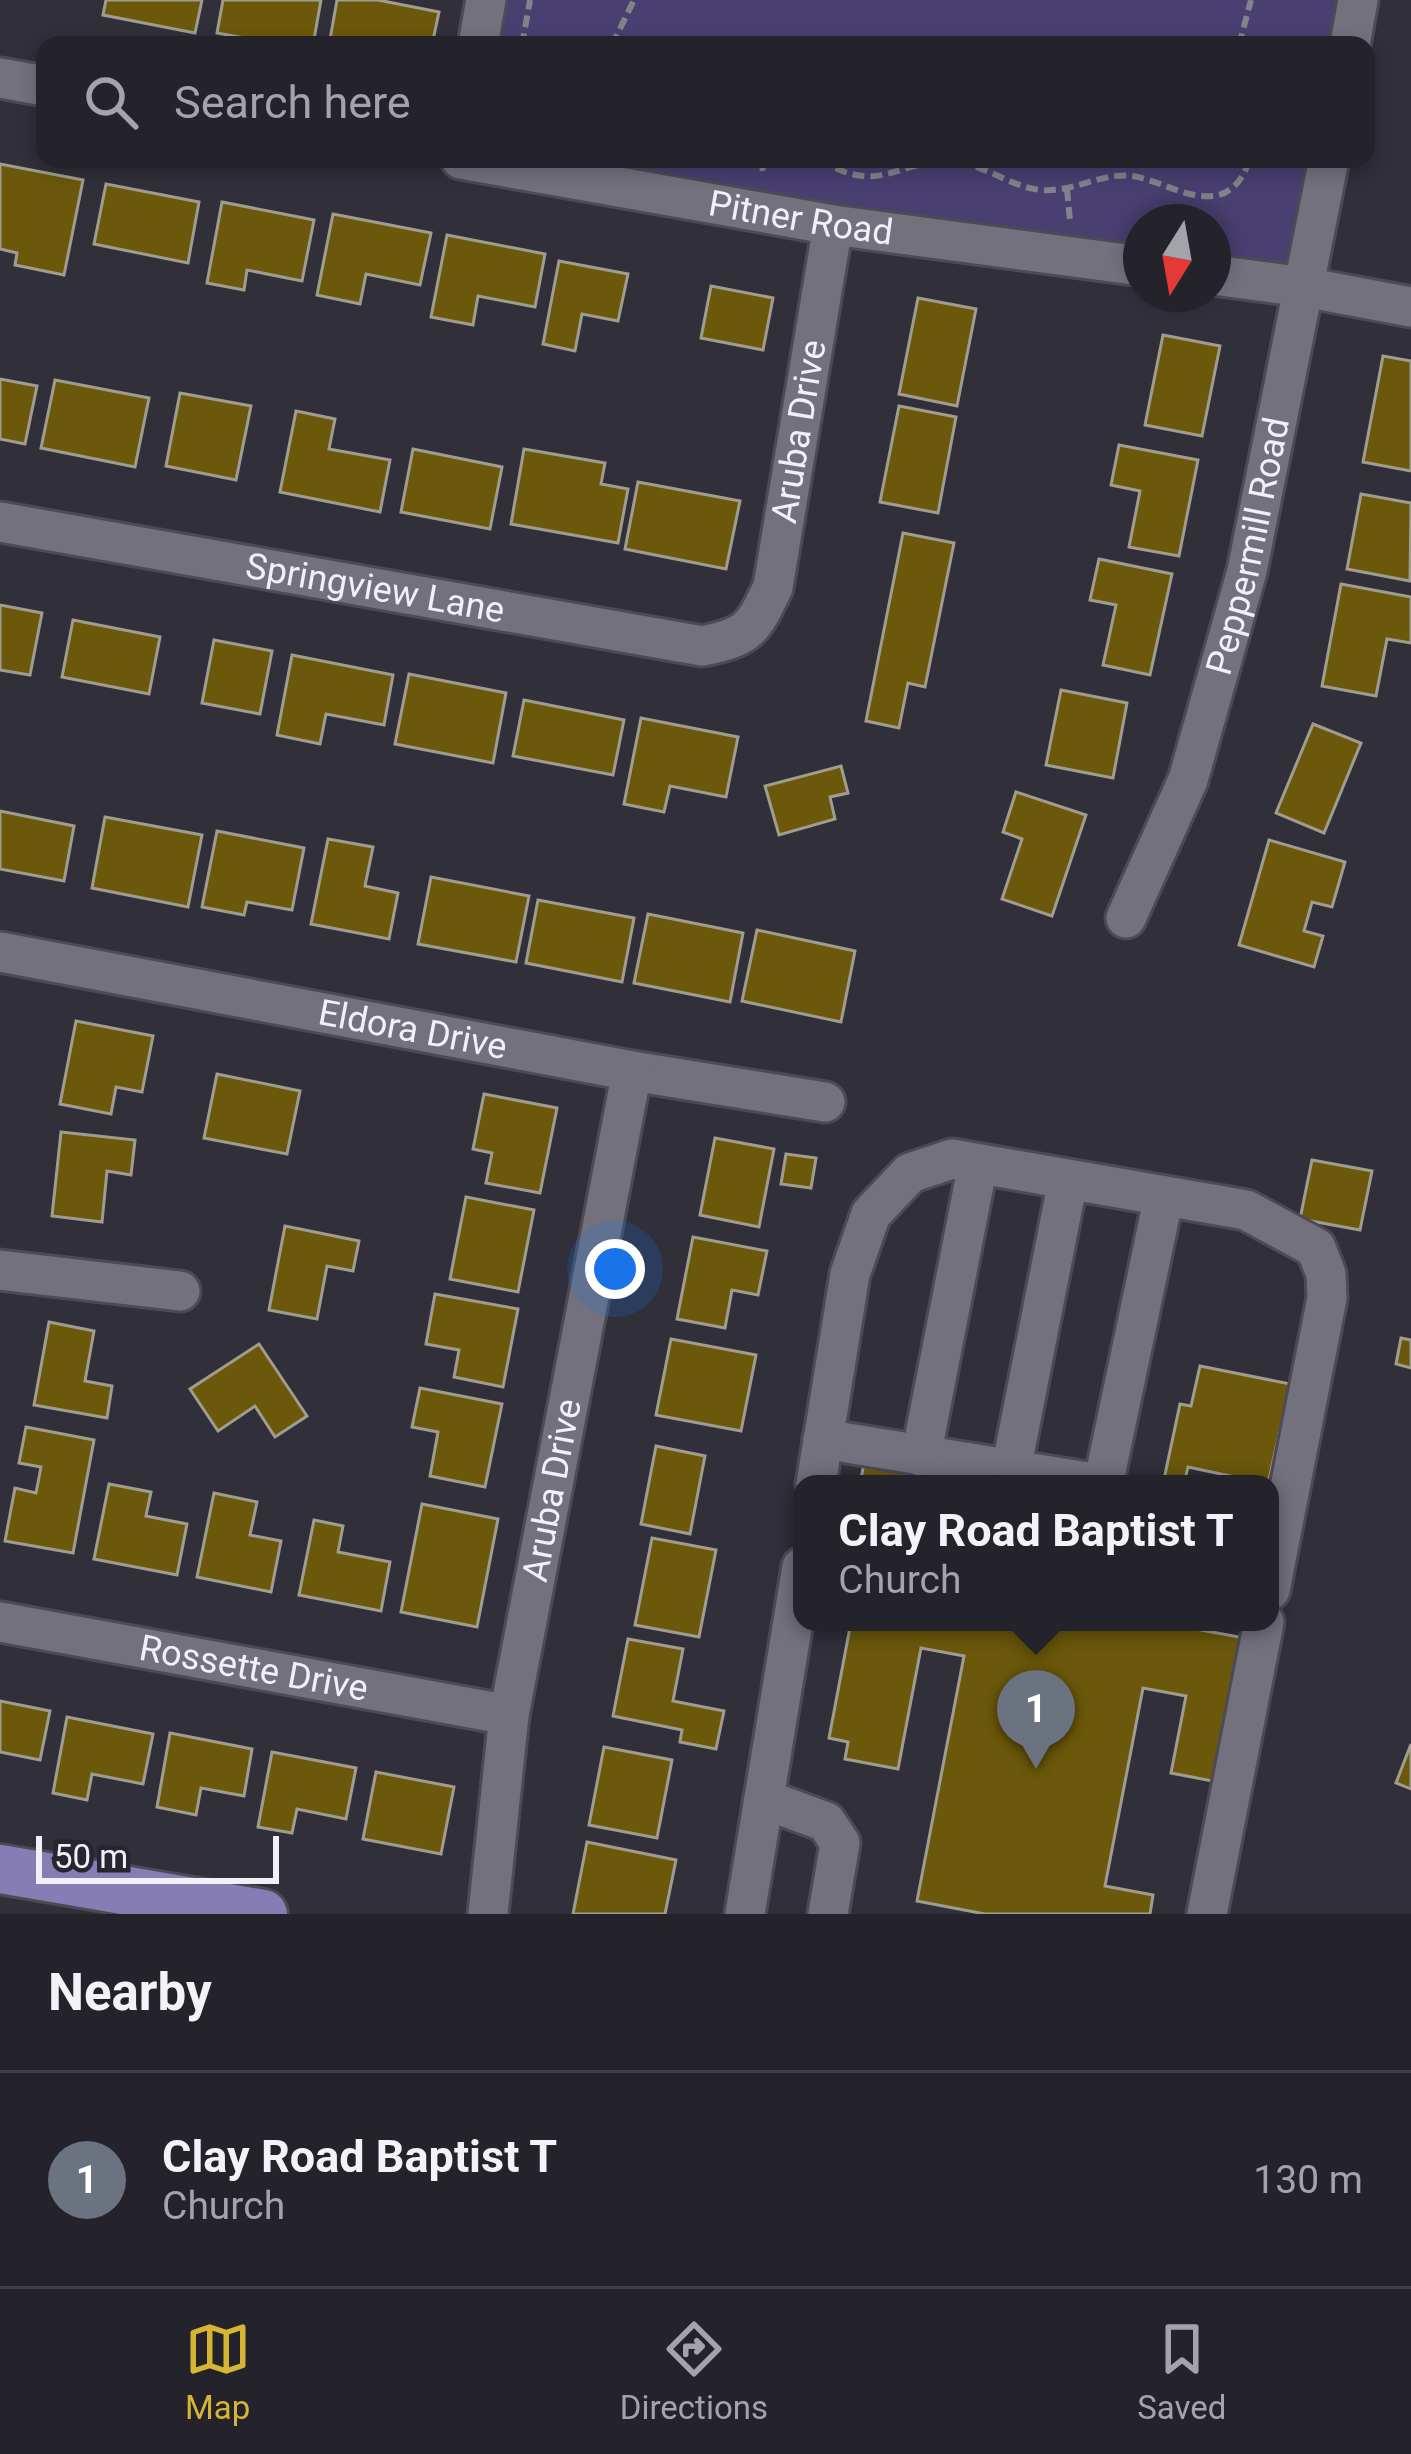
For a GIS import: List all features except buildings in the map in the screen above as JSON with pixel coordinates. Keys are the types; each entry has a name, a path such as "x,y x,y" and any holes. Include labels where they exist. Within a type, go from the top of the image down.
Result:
{"main road":[{"path":"0,1869 262,1914"}],"street":[{"path":"480,36 486,0"},
{"path":"1352,36 1358,0"},
{"path":"0,78 36,84"},
{"name":"Pitner Road","path":"512,168 833,225 1123,264"},
{"name":"Peppermill Road","path":"1126,918 1188,780 1247,571 1326,168"},
{"name":"Aruba Drive","path":"747,629 757,620 773,587 833,225"},
{"path":"1231,277 1411,307"},
{"name":"Springview Lane","path":"0,522 702,646 736,640 747,629"},
{"name":"Eldora Drive","path":"0,952 632,1071 825,1102"},
{"name":"Aruba Drive","path":"488,1914 509,1715 632,1071"},
{"path":"817,1475 850,1274 871,1214 910,1173 952,1159 1246,1210 1316,1248 1326,1274 1327,1298 1279,1544"},
{"path":"921,1456 978,1164"},
{"path":"1011,1470 1068,1180"},
{"path":"1103,1475 1164,1196"},
{"path":"0,1270 179,1291"},
{"path":"823,1439 1043,1475"},
{"name":"Rossette Drive","path":"0,1622 509,1715"},
{"path":"745,1914 793,1622"},
{"path":"1207,1914 1262,1631"},
{"path":"764,1799 826,1822 840,1843 828,1914"}],"path":[{"path":"523,36 530,0"},
{"path":"616,36 634,0"},
{"path":"1242,36 1252,0"},
{"path":"763,168 763,176"},
{"path":"835,168 865,178 915,168"},
{"path":"983,168 1043,190 1128,175 1198,196 1218,196 1232,188 1247,168"},
{"path":"1067,189 1071,228"}],"shaded area":[{"path":"486,0 1358,0 1352,36 480,36"},
{"path":"518,168 1327,168 1304,287 1231,277 1231,204 1123,204 1123,263"}],"place":[{"name":"Clay Road Baptist T","path":"1036,1769"}]}
